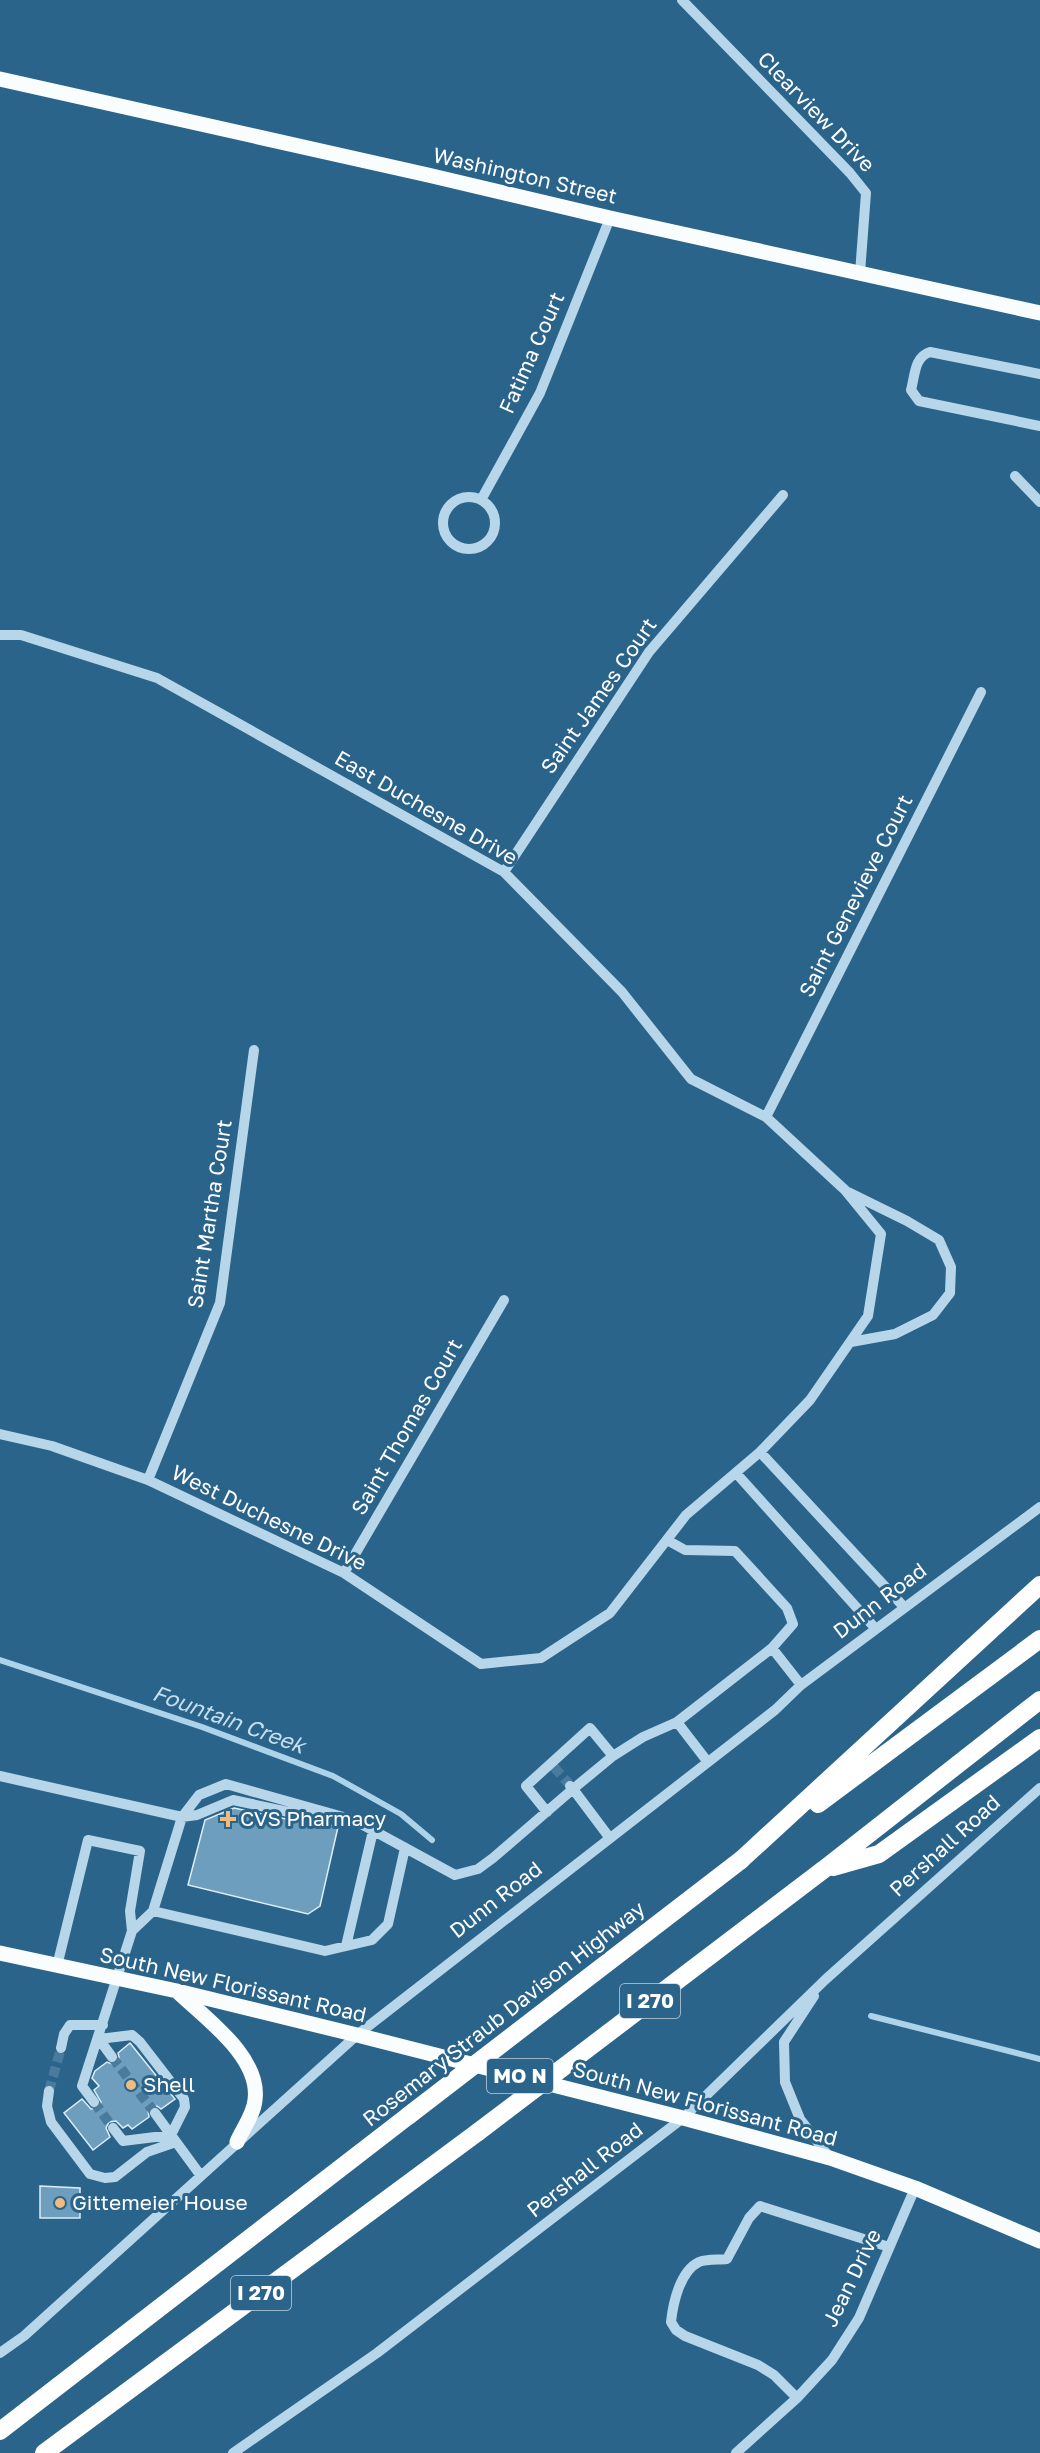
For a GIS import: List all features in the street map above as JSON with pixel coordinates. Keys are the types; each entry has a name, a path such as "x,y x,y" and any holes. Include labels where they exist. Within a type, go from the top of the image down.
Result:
{"highway":[{"path":"741,1860 1040,1585"},
{"name":"Rosemary Straub Davison Highway","path":"0,2431 741,1860 1040,1639"},
{"name":"I 270","path":"44,2453 478,2132 823,1870 1040,1700"},
{"path":"823,1870 879,1854 1040,1738"}],"main road":[{"name":"Washington Street","path":"0,79 1040,313"},
{"name":"South New Florissant Road","path":"0,1953 117,1980 177,1991 357,2035 830,2158 915,2188 1040,2241"},
{"path":"177,1991 245,2058 254,2084 255,2101 237,2142"}],"street":[{"name":"Clearview Drive","path":"682,0 850,173 866,193 860,273"},
{"name":"Fatima Court","path":"481,500 540,393 610,218"},
{"path":"1040,374 930,352 922,354 918,360 911,390 919,401 1040,426"},
{"path":"1015,476 1040,502"},
{"name":"Saint James Court","path":"504,872 649,652 783,495"},
{"path":"464,498 481,500 493,512 495,528 492,536 480,547 464,549 456,546 444,532 444,515 449,507 464,498"},
{"name":"East Duchesne Drive","path":"0,635 21,634 158,678 504,872 622,992 691,1079 766,1117 845,1190"},
{"name":"Saint Genevieve Court","path":"766,1117 981,692"},
{"name":"Saint Martha Court","path":"148,1480 220,1304 254,1050"},
{"path":"845,1190 939,1240 951,1267 950,1293 933,1315 895,1334 851,1342"},
{"path":"132,1931 153,1911 182,1817 199,1796 226,1784 354,1820 455,1875 478,1869 486,1864 547,1812 571,1787 643,1737 677,1722 772,1648 793,1624 787,1608 735,1551 685,1550 667,1540 686,1515 760,1452 810,1400 868,1316 880,1234 845,1190"},
{"name":"Saint Thomas Court","path":"344,1573 504,1299"},
{"name":"West Duchesne Drive","path":"0,1434 52,1446 148,1480 344,1573 481,1664 541,1658 610,1613 667,1540"},
{"path":"760,1452 904,1606"},
{"path":"736,1473 875,1628"},
{"name":"Dunn Road","path":"0,2353 24,2336 357,2035 775,1710 801,1685 904,1606 1040,1507"},
{"path":"772,1648 801,1685"},
{"path":"677,1722 707,1761"},
{"path":"547,1812 526,1786 552,1765 590,1728 613,1756"},
{"path":"0,1776 182,1817 197,1815 233,1800 312,1817 324,1812"},
{"path":"571,1787 609,1837"},
{"name":"Pershall Road","path":"233,2453 386,2346 683,2118 826,1978 1040,1788"},
{"path":"346,1946 373,1831"},
{"path":"57,1966 88,1840 140,1851 130,1911 132,1931 82,2086 94,2102"},
{"path":"153,1911 324,1951 372,1940 388,1924 405,1848"},
{"path":"826,1978 784,2042 784,2082 800,2119 830,2158"},
{"path":"61,2048 64,2034 70,2025 103,2025"},
{"path":"50,2091 47,2106 51,2122 90,2174 105,2178 116,2177 147,2152 173,2138 185,2106 184,2098 132,2035 99,2039"},
{"path":"99,2039 112,2057"},
{"path":"155,2113 201,2176"},
{"path":"113,2128 123,2141 173,2138"},
{"name":"Jean Drive","path":"736,2453 797,2398 832,2360 859,2318 915,2188"},
{"path":"797,2398 774,2375 758,2365 685,2336 676,2330 671,2322 672,2306 688,2270 701,2261 727,2259 749,2218 760,2206 889,2247"}],"building":[{"name":"CVS Pharmacy","path":"234,1808 310,1824 318,1822 338,1827 320,1906 308,1914 188,1885 205,1820"},
{"name":"Shell","path":"130,2043 175,2099 161,2109 157,2106 151,2107 148,2111 149,2117 132,2129 128,2125 123,2128 116,2121 109,2122 106,2128 110,2137 93,2150 64,2113 82,2099 91,2109 99,2108 101,2102 94,2090 99,2086 92,2078 95,2071 107,2062 117,2063 118,2053"},
{"name":"Gittemeier House","path":"40,2186 80,2188 80,2218 40,2218"}],"waterway":[{"name":"Fountain Creek","path":"0,1660 202,1727 333,1776 401,1814 432,1840"},
{"path":"871,2016 1040,2059"}],"tunnel":[{"path":"554,1767 569,1784"},
{"path":"49,2091 61,2048"},
{"path":"112,2057 155,2113"},
{"path":"94,2102 113,2128"}],"place":[{"name":"CVS Pharmacy","path":"228,1819"},
{"name":"Shell","path":"131,2085"},
{"name":"Gittemeier House","path":"60,2203"}]}
